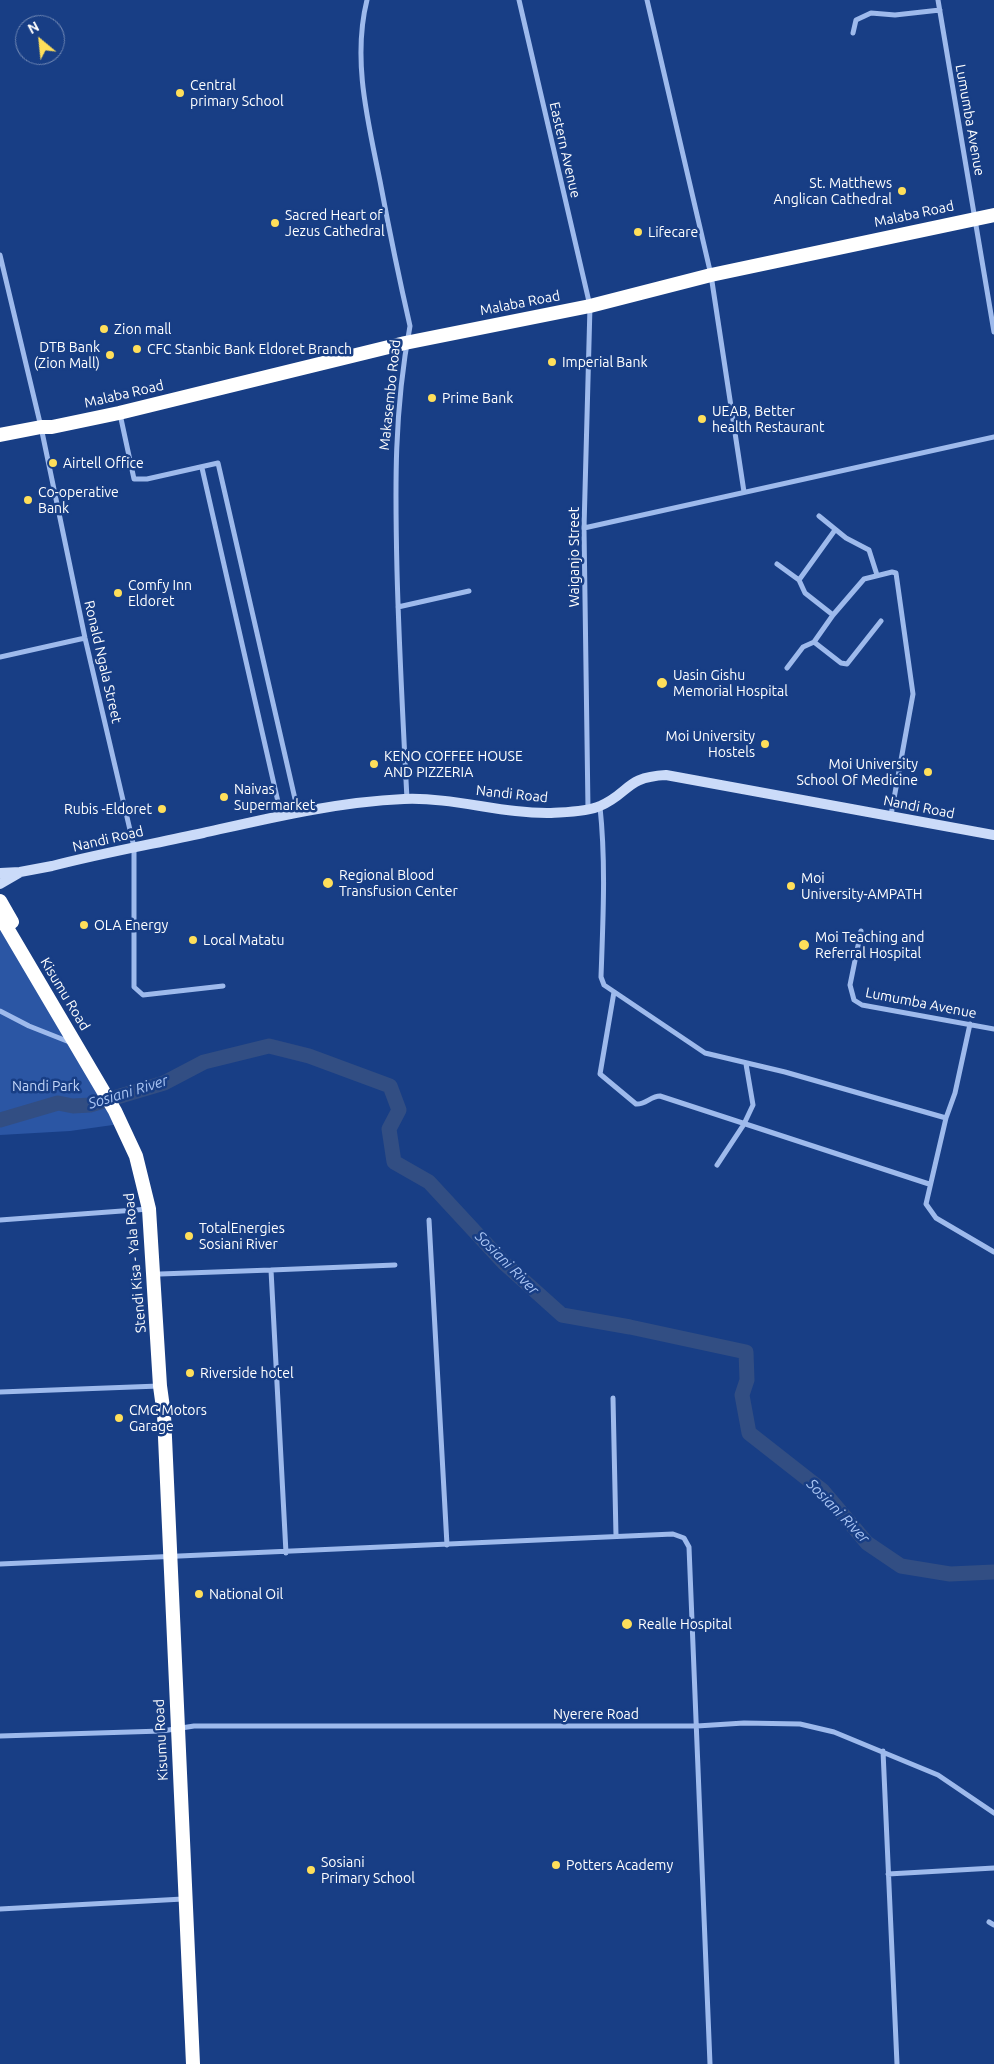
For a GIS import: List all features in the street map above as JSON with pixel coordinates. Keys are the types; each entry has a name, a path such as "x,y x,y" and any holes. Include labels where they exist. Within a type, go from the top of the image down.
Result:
{"highway":[{"name":"Malaba Road","path":"0,442 45,429 406,343 590,306 711,275 975,217 994,215"},
{"name":"Malaba Road","path":"0,436 45,429"},
{"name":"Stendi Kisa - Yala Road","path":"0,901 71,1020 104,1087 118,1110 136,1156 149,1209 164,1415"},
{"name":"Kisumu Road","path":"0,916 74,1043 104,1087"},
{"path":"118,1110 138,1149 152,1197 160,1274 163,1386"},
{"name":"Kisumu Road","path":"164,1415 193,2064"}],"street":[{"name":"Makasembo Road","path":"367,0 361,26 361,68 370,132 410,326 396,419 395,450 398,607 406,799"},
{"name":"Eastern Avenue","path":"519,0 590,306"},
{"path":"647,0 711,275 744,492"},
{"name":"Lumumba Avenue","path":"938,0 994,332"},
{"path":"853,33 859,17 871,13 895,15 940,10"},
{"name":"Ronald Ngala Street","path":"0,255 45,429 85,638 134,846 134,983 136,991 143,995 222,986"},
{"name":"Waiganjo Street","path":"588,809 584,528 590,306"},
{"path":"119,412 134,479 147,479 218,464 298,812"},
{"path":"584,528 994,437"},
{"path":"202,468 281,815"},
{"path":"819,516 836,530 869,550 877,575"},
{"path":"799,580 836,530"},
{"path":"777,564 799,580 805,593 833,616"},
{"path":"787,668 803,647 814,642 833,616 864,580 877,575 896,573 913,694 891,815"},
{"path":"398,607 469,591"},
{"path":"814,642 840,662 847,664 881,621"},
{"path":"0,657 85,638"},
{"name":"Nandi Road","path":"0,872 20,872 281,815 353,803 406,799 457,802 516,811 550,813 588,809 600,806 638,779 666,775 994,835"},
{"path":"600,806 604,905 601,977 604,985 700,1051 746,1064 785,1072 946,1118"},
{"name":"Nandi Road","path":"0,884 20,872"},
{"name":"Lumumba Avenue","path":"861,932 850,985 854,1000 862,1005 994,1029"},
{"path":"614,992 599,1069 605,1080 636,1104 643,1103 653,1096 660,1096 929,1184"},
{"path":"0,1011 69,1044 74,1043"},
{"path":"970,1024 955,1093 946,1118 929,1184 926,1204 936,1218 994,1252"},
{"path":"717,1165 744,1124 753,1105 746,1064"},
{"path":"0,1220 149,1209"},
{"path":"429,1220 448,1545"},
{"path":"160,1274 396,1265"},
{"path":"271,1270 286,1552"},
{"path":"0,1392 163,1386"},
{"path":"613,1398 616,1536"},
{"path":"0,1564 616,1536 673,1534 684,1538 689,1547 698,1726 710,2064"},
{"name":"Nyerere Road","path":"0,1736 162,1731 177,1728 533,1724 698,1726 744,1723 800,1724 834,1732 938,1775 994,1813"},
{"path":"883,1751 897,2064"},
{"path":"888,1874 994,1868"},
{"path":"0,1909 186,1899"}],"green space":[{"name":"Nandi Park","path":"0,917 120,1124 70,1131 0,1135"}],"waterway":[{"name":"Sosiani River","path":"0,1120 58,1103 73,1106 90,1105 164,1083 204,1062 269,1046 309,1056 390,1086 399,1110 389,1129 394,1162 429,1182 504,1263 562,1315 630,1327 746,1352 747,1380 742,1395 749,1433 823,1491 867,1543 901,1566 950,1574 994,1572"}],"place":[{"name":"Central primary School","path":"180,93"},
{"name":"St. Matthews Anglican Cathedral","path":"902,191"},
{"name":"Sacred Heart of Jezus Cathedral","path":"275,223"},
{"name":"Lifecare","path":"638,232"},
{"name":"Zion mall","path":"104,329"},
{"name":"CFC Stanbic Bank Eldoret Branch","path":"137,349"},
{"name":"DTB Bank (Zion Mall)","path":"110,355"},
{"name":"Imperial Bank","path":"552,362"},
{"name":"Prime Bank","path":"432,398"},
{"name":"UEAB, Better health Restaurant","path":"702,419"},
{"name":"Airtell Office","path":"53,463"},
{"name":"Co-operative Bank","path":"28,500"},
{"name":"Comfy Inn Eldoret","path":"118,593"},
{"name":"Uasin Gishu Memorial Hospital","path":"662,683"},
{"name":"Moi University Hostels","path":"765,744"},
{"name":"KENO COFFEE HOUSE AND PIZZERIA","path":"374,764"},
{"name":"Moi University School Of Medicine","path":"928,772"},
{"name":"Naivas Supermarket","path":"224,797"},
{"name":"Rubis -Eldoret","path":"162,809"},
{"name":"Regional Blood Transfusion Center","path":"328,883"},
{"name":"Moi University-AMPATH","path":"791,886"},
{"name":"OLA Energy","path":"84,925"},
{"name":"Local Matatu","path":"193,940"},
{"name":"Moi Teaching and Referral Hospital","path":"804,945"},
{"name":"TotalEnergies Sosiani River","path":"189,1236"},
{"name":"Riverside hotel","path":"190,1373"},
{"name":"CMC Motors Garage","path":"119,1418"},
{"name":"National Oil","path":"199,1594"},
{"name":"Realle Hospital","path":"627,1624"},
{"name":"Potters Academy","path":"556,1865"},
{"name":"Sosiani Primary School","path":"311,1870"}]}
